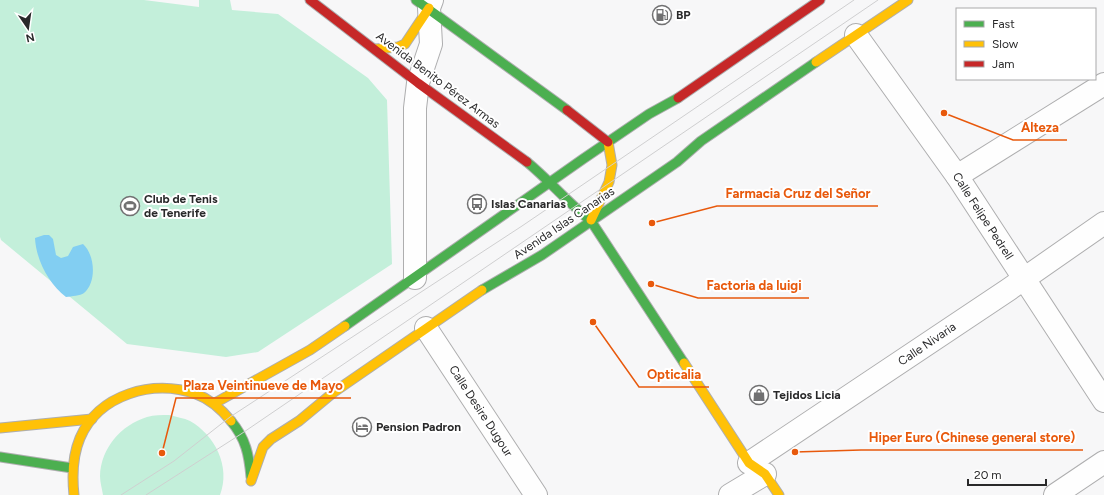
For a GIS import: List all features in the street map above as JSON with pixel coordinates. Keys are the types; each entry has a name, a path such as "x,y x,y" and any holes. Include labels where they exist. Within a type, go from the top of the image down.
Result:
{"main road":[{"name":"Avenida Benito Pérez Armas","path":"310,0 376,49 418,83 515,152 550,181 574,208 591,221 757,468 779,495"},
{"path":"74,495 72,468 78,442 92,419 112,400 137,389 164,386 191,391 216,403 310,350 415,278 550,181 649,114 668,105 820,0"},
{"name":"Avenida Islas Canarias","path":"216,403 230,417 241,434 249,457 251,484 263,447 271,439 299,421 334,392 497,280 542,254 591,221 677,162 701,141 908,0"},
{"path":"376,49 398,48 405,44 426,3 581,120 608,142 612,165 609,182 591,221"},
{"path":"0,428 92,419"},
{"path":"0,457 72,468"}],"street":[{"path":"415,278 416,108 418,83 426,65 431,44 426,3"},
{"name":"Calle Felipe Pedrell","path":"856,35 957,176 1104,401"},
{"path":"957,176 1104,84"},
{"name":"Calle Nivaria","path":"730,495 757,468 1104,223"},
{"name":"Calle Desire Dugour","path":"426,328 536,495"},
{"path":"1055,495 1104,462"}],"green space":[{"name":"Club de Tenis de Tenerife","path":"0,0 144,0 199,7 199,0 230,0 232,10 278,14 368,78 387,100 392,264 258,352 226,357 127,344 1,240"},
{"path":"169,415 190,421 199,427 213,443 222,463 223,484 220,495 103,495 100,478 101,466 108,447 114,439 129,426 147,417"}],"water":[{"path":"49,235 53,239 56,255 61,258 68,256 73,247 83,244 87,249 92,261 93,276 84,293 66,297 54,285 44,271 38,255 35,238"}],"tram line":[{"path":"121,495 174,461 230,417 522,226 854,0"},
{"path":"146,495 241,434 878,0"}],"traffic: fast":[{"path":"416,0 567,110"},
{"path":"482,290 542,255 677,162 701,141 816,62"},
{"path":"345,326 583,159 649,114 678,98"},
{"path":"527,162 574,207 591,221 684,363"},
{"path":"231,421 240,434 246,448 251,477"},
{"path":"0,457 72,468"}],"traffic: slow":[{"path":"816,62 908,0"},
{"path":"376,49 398,47 405,44 429,8"},
{"path":"591,220 609,182 612,165 608,142"},
{"path":"251,481 263,447 271,439 299,421 334,392 482,290"},
{"path":"215,403 310,350 345,326"},
{"path":"684,363 749,463 765,474 779,495"},
{"path":"74,495 73,466 77,445 89,423 100,410 114,401 129,394 145,390 162,388 179,390 196,394 206,399 220,409 231,421"},
{"path":"0,428 92,419"}],"traffic: jam":[{"path":"310,0 418,83 527,162"},
{"path":"678,98 820,0"},
{"path":"567,110 608,142"}],"place":[{"name":"BP","path":"662,15"},
{"name":"Alteza","path":"944,113"},
{"name":"Islas Canarias","path":"477,204"},
{"name":"Club de Tenis de Tenerife","path":"130,206"},
{"name":"Farmacia Cruz del Señor","path":"652,223"},
{"name":"Factoria da luigi","path":"651,284"},
{"name":"Opticalia","path":"593,322"},
{"name":"Tejidos Licia","path":"759,395"},
{"name":"Pension Padron","path":"362,427"},
{"name":"Hiper Euro (Chinese general store)","path":"795,452"},
{"name":"Plaza Veintinueve de Mayo","path":"162,453"}]}
